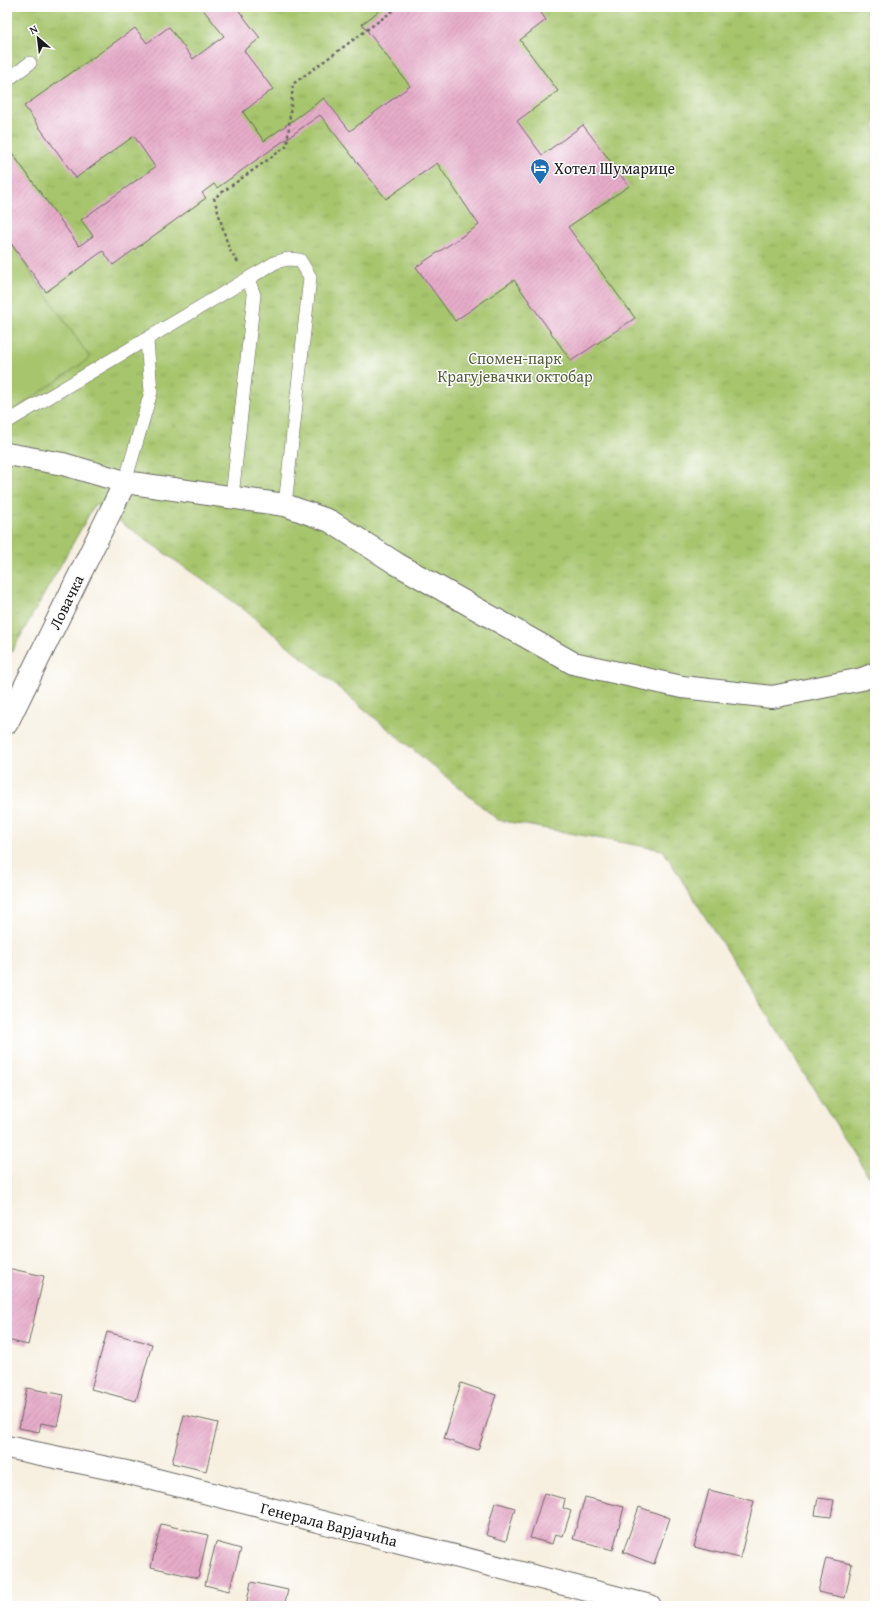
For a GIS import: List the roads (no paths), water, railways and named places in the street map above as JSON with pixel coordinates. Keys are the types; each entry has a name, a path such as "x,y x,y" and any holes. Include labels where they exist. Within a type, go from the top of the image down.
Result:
{"street":[{"path":"7,454 63,464 125,482 284,505 330,521 397,564 574,663 682,687 772,697 862,679 875,674"},
{"name":"Ловачка","path":"7,723 125,482"},
{"name":"Генерала Варјачића","path":"7,1447 130,1473 650,1606"}],"lane":[{"path":"7,80 30,63"},
{"path":"7,422 276,262 288,259 300,260 310,276 284,505"},
{"path":"232,497 254,295 248,279"},
{"path":"125,482 151,392 147,340"}],"place":[{"name":"Хотел Шумарице","path":"540,185"}],"park label":[{"name":"Спомен-парк Крагујевачки октобар","path":"515,367"}]}
